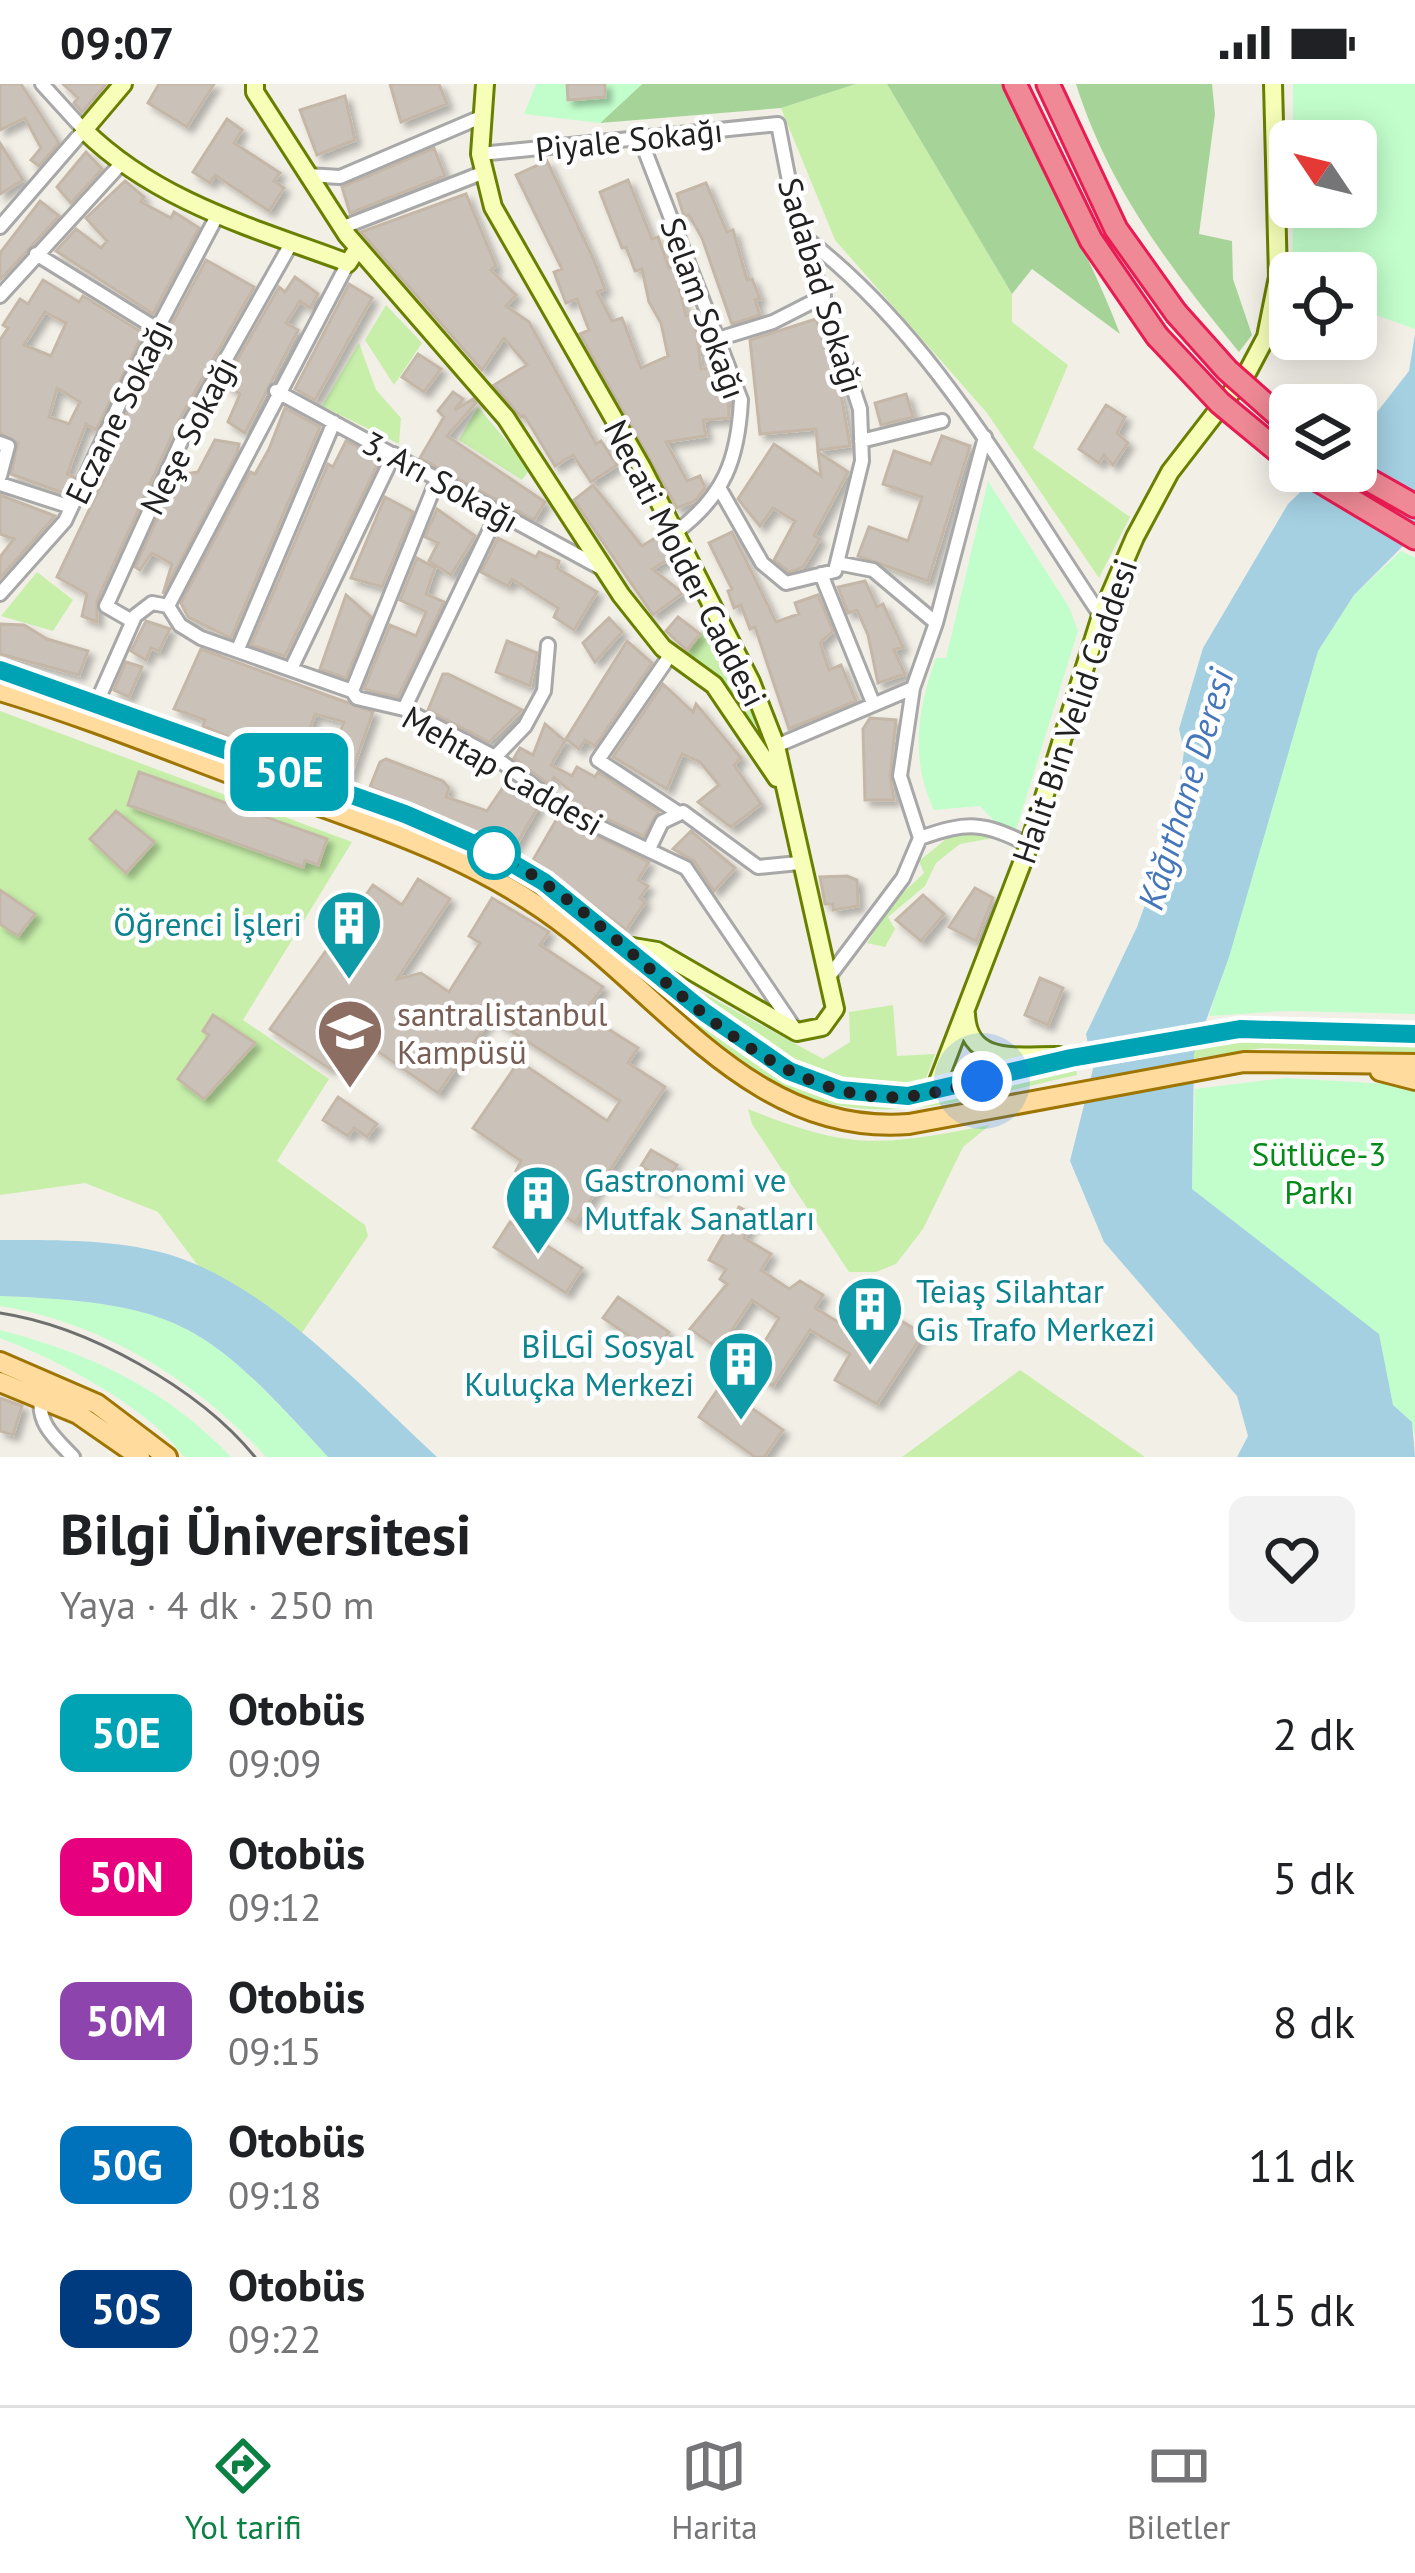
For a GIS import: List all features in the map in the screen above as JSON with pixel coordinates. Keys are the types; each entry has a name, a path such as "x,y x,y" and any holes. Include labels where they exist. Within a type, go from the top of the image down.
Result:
{"highway":[{"path":"1015,84 1091,240 1157,336 1220,403 1269,444"},
{"path":"1048,84 1116,229 1176,313 1227,370 1269,407"},
{"path":"1377,485 1415,506"},
{"path":"1338,492 1415,538"}],"main road":[{"path":"123,84 85,130 120,165 218,216 292,242 353,256"},
{"path":"255,84 255,92 341,228 353,256 506,418 605,571 671,654 714,685 781,784"},
{"name":"Necati Molder Caddesi","path":"485,84 480,164 494,207 731,635 776,746 835,1009 822,1027 797,1032"},
{"name":"Halit Bin Velid Caddesi","path":"934,1092 1029,844 1101,616 1170,472 1248,371 1266,337 1278,278 1274,84"},
{"path":"0,670 483,848 544,882 704,1012 789,1071 869,1096 934,1092 1071,1058 1222,1032 1280,1026 1415,1034"},
{"path":"0,691 476,867 533,901 615,965 739,1076 820,1115 884,1126 909,1124 1208,1067 1282,1059 1415,1064"},
{"path":"615,965 628,946"},
{"path":"628,946 657,951 797,1032"},
{"path":"966,1010 968,1032 992,1054 1071,1058"},
{"path":"1365,1064 1415,1081"},
{"path":"0,1361 97,1404 167,1457"},
{"path":"0,1382 99,1426 140,1457"}],"street":[{"path":"0,227 85,130 42,84"},
{"path":"308,175 340,177 481,117"},
{"name":"Piyale Sokağı","path":"341,228 480,164 640,138 778,124"},
{"name":"Sadabad Sokağı","path":"778,124 804,237 860,410 862,461 837,563"},
{"name":"Selam Sokağı","path":"640,138 742,400 739,445 721,491 676,532"},
{"path":"0,296 120,165"},
{"name":"Eczane Sokağı","path":"0,594 71,507 218,216"},
{"path":"804,237 843,266 985,437 1101,616"},
{"name":"Neşe Sokağı","path":"132,620 106,606 188,426 292,242"},
{"path":"36,254 157,329"},
{"path":"97,702 132,620 147,605 168,606 276,391 353,256"},
{"path":"721,338 773,322 824,296"},
{"name":"3. Arı Sokağı","path":"276,391 605,571"},
{"path":"861,441 942,421"},
{"path":"238,649 334,422"},
{"path":"828,978 903,878 920,838 900,776 913,688 936,623 985,437"},
{"path":"0,442 8,446 0,480 71,507"},
{"path":"291,669 394,454"},
{"path":"352,691 437,480"},
{"path":"721,491 762,563 786,583 836,571 837,563 873,570 936,623"},
{"path":"404,709 498,513"},
{"path":"821,574 873,703"},
{"name":"Mehtap Caddesi","path":"168,606 180,625 201,638 352,691 357,698 404,709 495,757 570,813 686,868 797,1032"},
{"path":"495,757 526,725 544,691 548,645"},
{"path":"671,654 598,760 758,867 799,863"},
{"path":"776,746 913,688"},
{"path":"649,849 662,822 676,812"},
{"path":"920,838 956,825 991,825 1029,844"},
{"path":"41,1397 39,1413 47,1429 73,1457"}],"green space":[{"path":"536,84 642,84 600,123 524,114"},
{"path":"642,84 856,84 781,108 600,123"},
{"path":"856,84 887,84 1012,294 1012,322 1068,365 1033,448 1130,517 1099,578 987,413 835,240 781,108"},
{"path":"887,84 1004,84 1120,334 1032,269 1012,294"},
{"path":"1076,84 1212,84 1215,114 1199,234 1232,241 1233,279 1252,335 1239,352 1144,226 1106,158"},
{"path":"1293,84 1415,84 1415,329 1377,315 1377,252 1292,252 1293,228 1377,228 1377,120 1293,120"},
{"path":"386,305 422,343 394,385 365,340"},
{"path":"359,343 376,390 401,418 399,444 322,406"},
{"path":"478,407 530,469 522,480 459,440"},
{"path":"988,481 1069,607 1078,631 1016,830 997,824 980,806 934,810 919,754 924,697 936,658 946,658"},
{"path":"1401,551 1415,558 1415,1014 1286,1011 1209,1016 1318,651 1354,595"},
{"path":"37,572 73,600 53,631 1,616"},
{"path":"710,620 734,661 760,729 683,658"},
{"path":"0,711 352,842 243,1020 329,1079 277,1161 365,1225 368,1236 301,1334 202,1271 158,1212 85,1183 0,1195"},
{"path":"956,831 999,837 960,844 936,863 925,886 888,917 895,929 885,947 867,943 893,902 924,873 919,861"},
{"path":"694,988 823,1059 850,1042 849,1012 893,1005 897,1056 935,1054 925,1081 900,1086 833,1076 797,1064 732,1029"},
{"path":"690,1013 790,1080 833,1096 874,1102 916,1100 1076,1069 1077,1075 943,1104 858,1108 817,1100 775,1083 714,1041"},
{"path":"1260,1040 1415,1047 1415,1053 1263,1048 1183,1060 1182,1051"},
{"name":"Sütlüce-3 Parkı","path":"1285,1078 1389,1084 1415,1092 1415,1437 1412,1422 1393,1405 1378,1334 1192,1189 1195,1089"},
{"path":"748,1109 814,1132 867,1141 990,1125 963,1147 923,1229 896,1264 876,1272 849,1272 752,1124"},
{"path":"0,1296 111,1306 152,1315 187,1330 251,1377 328,1457 266,1457 210,1404 145,1359 75,1326 0,1306"},
{"path":"0,1330 65,1350 125,1377 180,1412 231,1457 184,1457 126,1403 74,1372 0,1338"},
{"path":"1020,1370 1145,1457 902,1457"}],"water":[{"name":"Kâğıthane Deresi","path":"1415,334 1415,534 1354,595 1318,651 1229,957 1194,1054 1192,1189 1379,1334 1393,1405 1412,1422 1415,1457 1237,1457 1248,1436 1237,1396 1104,1242 1070,1161 1093,1069 1086,1034 1137,927 1174,825 1184,751 1179,729 1203,648 1288,504 1300,492 1377,492 1377,412 1409,371"},
{"path":"0,1240 132,1246 210,1271 246,1291 314,1343 437,1457 328,1457 251,1377 187,1330 152,1315 111,1306 0,1296"}],"building":[{"path":"0,84 21,84 59,143 39,166 31,160 41,148 25,118 0,130"},
{"path":"63,84 106,84 82,112 74,103 78,98"},
{"path":"159,84 214,84 187,127 148,103"},
{"path":"390,84 439,84 447,104 401,122"},
{"path":"567,84 605,84 605,97 568,100"},
{"path":"345,96 355,140 317,155 300,110"},
{"path":"227,119 242,130 234,143 280,173 274,181 284,188 269,211 215,175 210,183 193,172"},
{"path":"0,143 23,180 0,194"},
{"path":"434,148 445,176 350,213 342,187"},
{"path":"86,152 102,169 71,203 57,187"},
{"path":"547,161 605,289 597,292 612,321 622,318 641,368 668,356 661,323 649,302 642,269 635,271 626,247 622,248 600,192 628,180 652,239 658,237 669,268 674,266 686,316 691,314 697,334 701,369 717,368 723,394 728,395 729,418 703,420 706,436 666,442 687,481 700,476 705,488 695,501 677,508 580,334 589,330 577,299 566,303 554,272 562,269 516,175"},
{"path":"125,181 144,197 141,202 171,218 174,212 199,228 153,314 56,251 76,229 101,248 107,241 86,218"},
{"path":"706,183 727,232 733,230 747,280 752,279 760,299 755,300 760,315 732,324 702,238 689,215 684,216 677,194"},
{"path":"466,194 496,266 491,270 516,295 506,306 529,322 596,444 601,441 617,465 591,482 573,455 555,466 524,415 494,385 527,365 504,338 482,370 361,232"},
{"path":"40,201 59,216 0,280 0,253"},
{"path":"206,260 254,287 178,422 97,601 97,622 82,616 87,594 57,577 105,477 89,493 141,382"},
{"path":"295,277 318,294 310,308 300,301 286,323 298,330 245,433 228,422 240,394 224,383 279,287 285,292"},
{"path":"43,280 79,302 83,296 143,333 96,430 86,424 67,474 74,477 66,494 11,474 18,443 0,433 0,340 8,328 3,325 20,299 28,304","holes":["45,312 66,323 51,356 24,345","57,388 80,402 69,424 49,417"]},
{"path":"349,284 372,298 315,400 295,389"},
{"path":"816,319 842,400 850,446 818,450 816,429 760,434 750,340"},
{"path":"418,354 441,369 424,392 402,377"},
{"path":"453,392 463,399 455,410 473,399 476,403 447,436 545,502 534,520 420,458 444,417 438,411"},
{"path":"906,394 913,417 881,425 875,403"},
{"path":"1106,405 1125,417 1117,433 1128,443 1113,465 1104,455 1099,463 1079,449"},
{"path":"285,408 320,427 231,638 188,617 181,603 250,472 255,474 269,449"},
{"path":"942,436 970,446 928,581 858,556 869,527 908,541 922,497 883,484 894,451 931,464"},
{"path":"215,440 239,444 237,453 163,594 172,564 152,553 140,570 135,567 170,491 175,494 184,474 198,472"},
{"path":"346,441 380,459 285,656 251,645 328,464 333,467"},
{"path":"774,444 821,476 818,452 848,472 814,535 820,539 810,556 802,568 789,572 774,560 795,521 773,508 760,526 738,499"},
{"path":"593,485 642,546 660,535 673,557 652,569 683,593 653,615 574,500"},
{"path":"0,495 55,516 0,578 0,557 14,539 0,534"},
{"path":"385,497 413,512 382,587 351,578"},
{"path":"437,509 475,536 451,575 429,561 438,543 425,537"},
{"path":"732,532 776,622 799,614 795,603 818,595 833,631 820,643 829,670 841,665 856,701 789,729 755,627 750,629 741,605 734,608 728,591 732,589 709,543"},
{"path":"498,538 536,557 539,552 559,561 557,568 597,592 574,630 554,617 558,608 512,579 508,586 481,572"},
{"path":"417,558 435,568 426,594 444,602 398,697 364,689 390,625 416,636 426,612 400,600"},
{"path":"865,581 877,607 883,604 903,647 894,650 905,674 878,683 868,635 857,610 848,613 838,587"},
{"path":"346,595 371,617 346,678 320,669"},
{"path":"678,617 700,634 687,650 666,631"},
{"path":"609,618 622,632 595,662 583,643"},
{"path":"146,621 170,629 159,651 151,648 146,660 131,651"},
{"path":"0,624 24,625 47,639 88,651 79,675 0,654"},
{"path":"507,641 537,653 530,686 496,672"},
{"path":"627,641 652,663 595,746 585,740 579,749 566,739"},
{"path":"201,649 373,712 349,780 324,771 344,722 315,714 299,759 224,735 203,726 205,720 174,709"},
{"path":"126,662 142,667 129,697 114,690"},
{"path":"443,674 522,710 489,742 428,710"},
{"path":"663,684 693,712 696,704 741,758 734,765 761,804 731,827 698,802 719,785 700,762 682,754 667,789 613,757"},
{"path":"870,718 896,720 890,776 894,800 865,800 863,729"},
{"path":"545,724 565,741 551,765 572,776 577,767 595,777 598,772 658,812 644,836 575,804 568,799 572,792 554,777 550,785 514,758 520,748 533,755"},
{"path":"386,759 443,781 449,788 446,797 487,811 504,786 539,805 514,849 370,787 380,762"},
{"path":"139,772 327,839 318,865 305,860 303,867 128,805"},
{"path":"116,811 154,842 126,873 90,839"},
{"path":"558,817 649,862 638,880 648,886 640,898 645,902 626,930 533,860"},
{"path":"691,831 735,868 714,891 694,861 673,849"},
{"path":"820,877 857,880 858,906 833,910 833,904 825,904"},
{"path":"418,879 450,899 397,979 421,973 449,992 480,943 469,936 492,898 549,932 540,945 603,987 583,1013 638,1048 628,1063 665,1087 575,1223 533,1194 538,1186 516,1171 521,1161 473,1128 519,1061 607,1121 620,1101 491,1018 438,1093 373,1048 362,1021 330,1069 270,1029 373,885 402,905"},
{"path":"975,888 993,898 976,941 949,927"},
{"path":"0,890 35,914 18,936 0,924"},
{"path":"923,895 944,914 921,941 896,920"},
{"path":"1040,978 1063,988 1048,1025 1025,1015"},
{"path":"213,1015 255,1043 204,1099 178,1079 209,1035 203,1031"},
{"path":"338,1097 377,1124 367,1137 354,1128 348,1136 323,1120"},
{"path":"651,1150 677,1165 661,1190 648,1182 653,1174 641,1166"},
{"path":"739,1207 756,1216 744,1238 771,1254 761,1270 789,1289 800,1281 823,1295 815,1308 861,1336 871,1319 878,1323 885,1311 923,1334 877,1404 835,1380 850,1354 810,1330 773,1386 748,1369 779,1318 752,1300 719,1349 690,1329 727,1284 720,1279 726,1269 709,1260"},
{"name":"Gastronomi ve Mutfak Sanatları","path":"510,1222 582,1268 566,1293 494,1247"},
{"path":"618,1297 669,1332 654,1353 603,1318"},
{"name":"BİLGİ Sosyal Kuluçka Merkezi","path":"720,1386 783,1430 764,1457 755,1457 699,1417"},
{"path":"0,1398 22,1406 13,1435 0,1431"}],"tram line":[{"path":"0,1313 69,1331 139,1364 204,1407 255,1457"}],"bus line":[{"name":"50E","path":"0,670 405,814 495,853 544,882 704,1012 789,1071 840,1090 908,1096 1071,1058 1240,1029 1280,1026 1415,1034"}],"place":[{"name":"Öğrenci İşleri","path":"349,982"},
{"name":"santralistanbul Kampüsü","path":"350,1091"},
{"name":"Gastronomi ve Mutfak Sanatları","path":"538,1257"},
{"name":"Teiaş Silahtar Gis Trafo Merkezi","path":"870,1368"},
{"name":"BİLGİ Sosyal Kuluçka Merkezi","path":"741,1423"}],"route":[{"path":"494,853 544,882 704,1012 789,1071 840,1090 886,1097 982,1081"}]}
